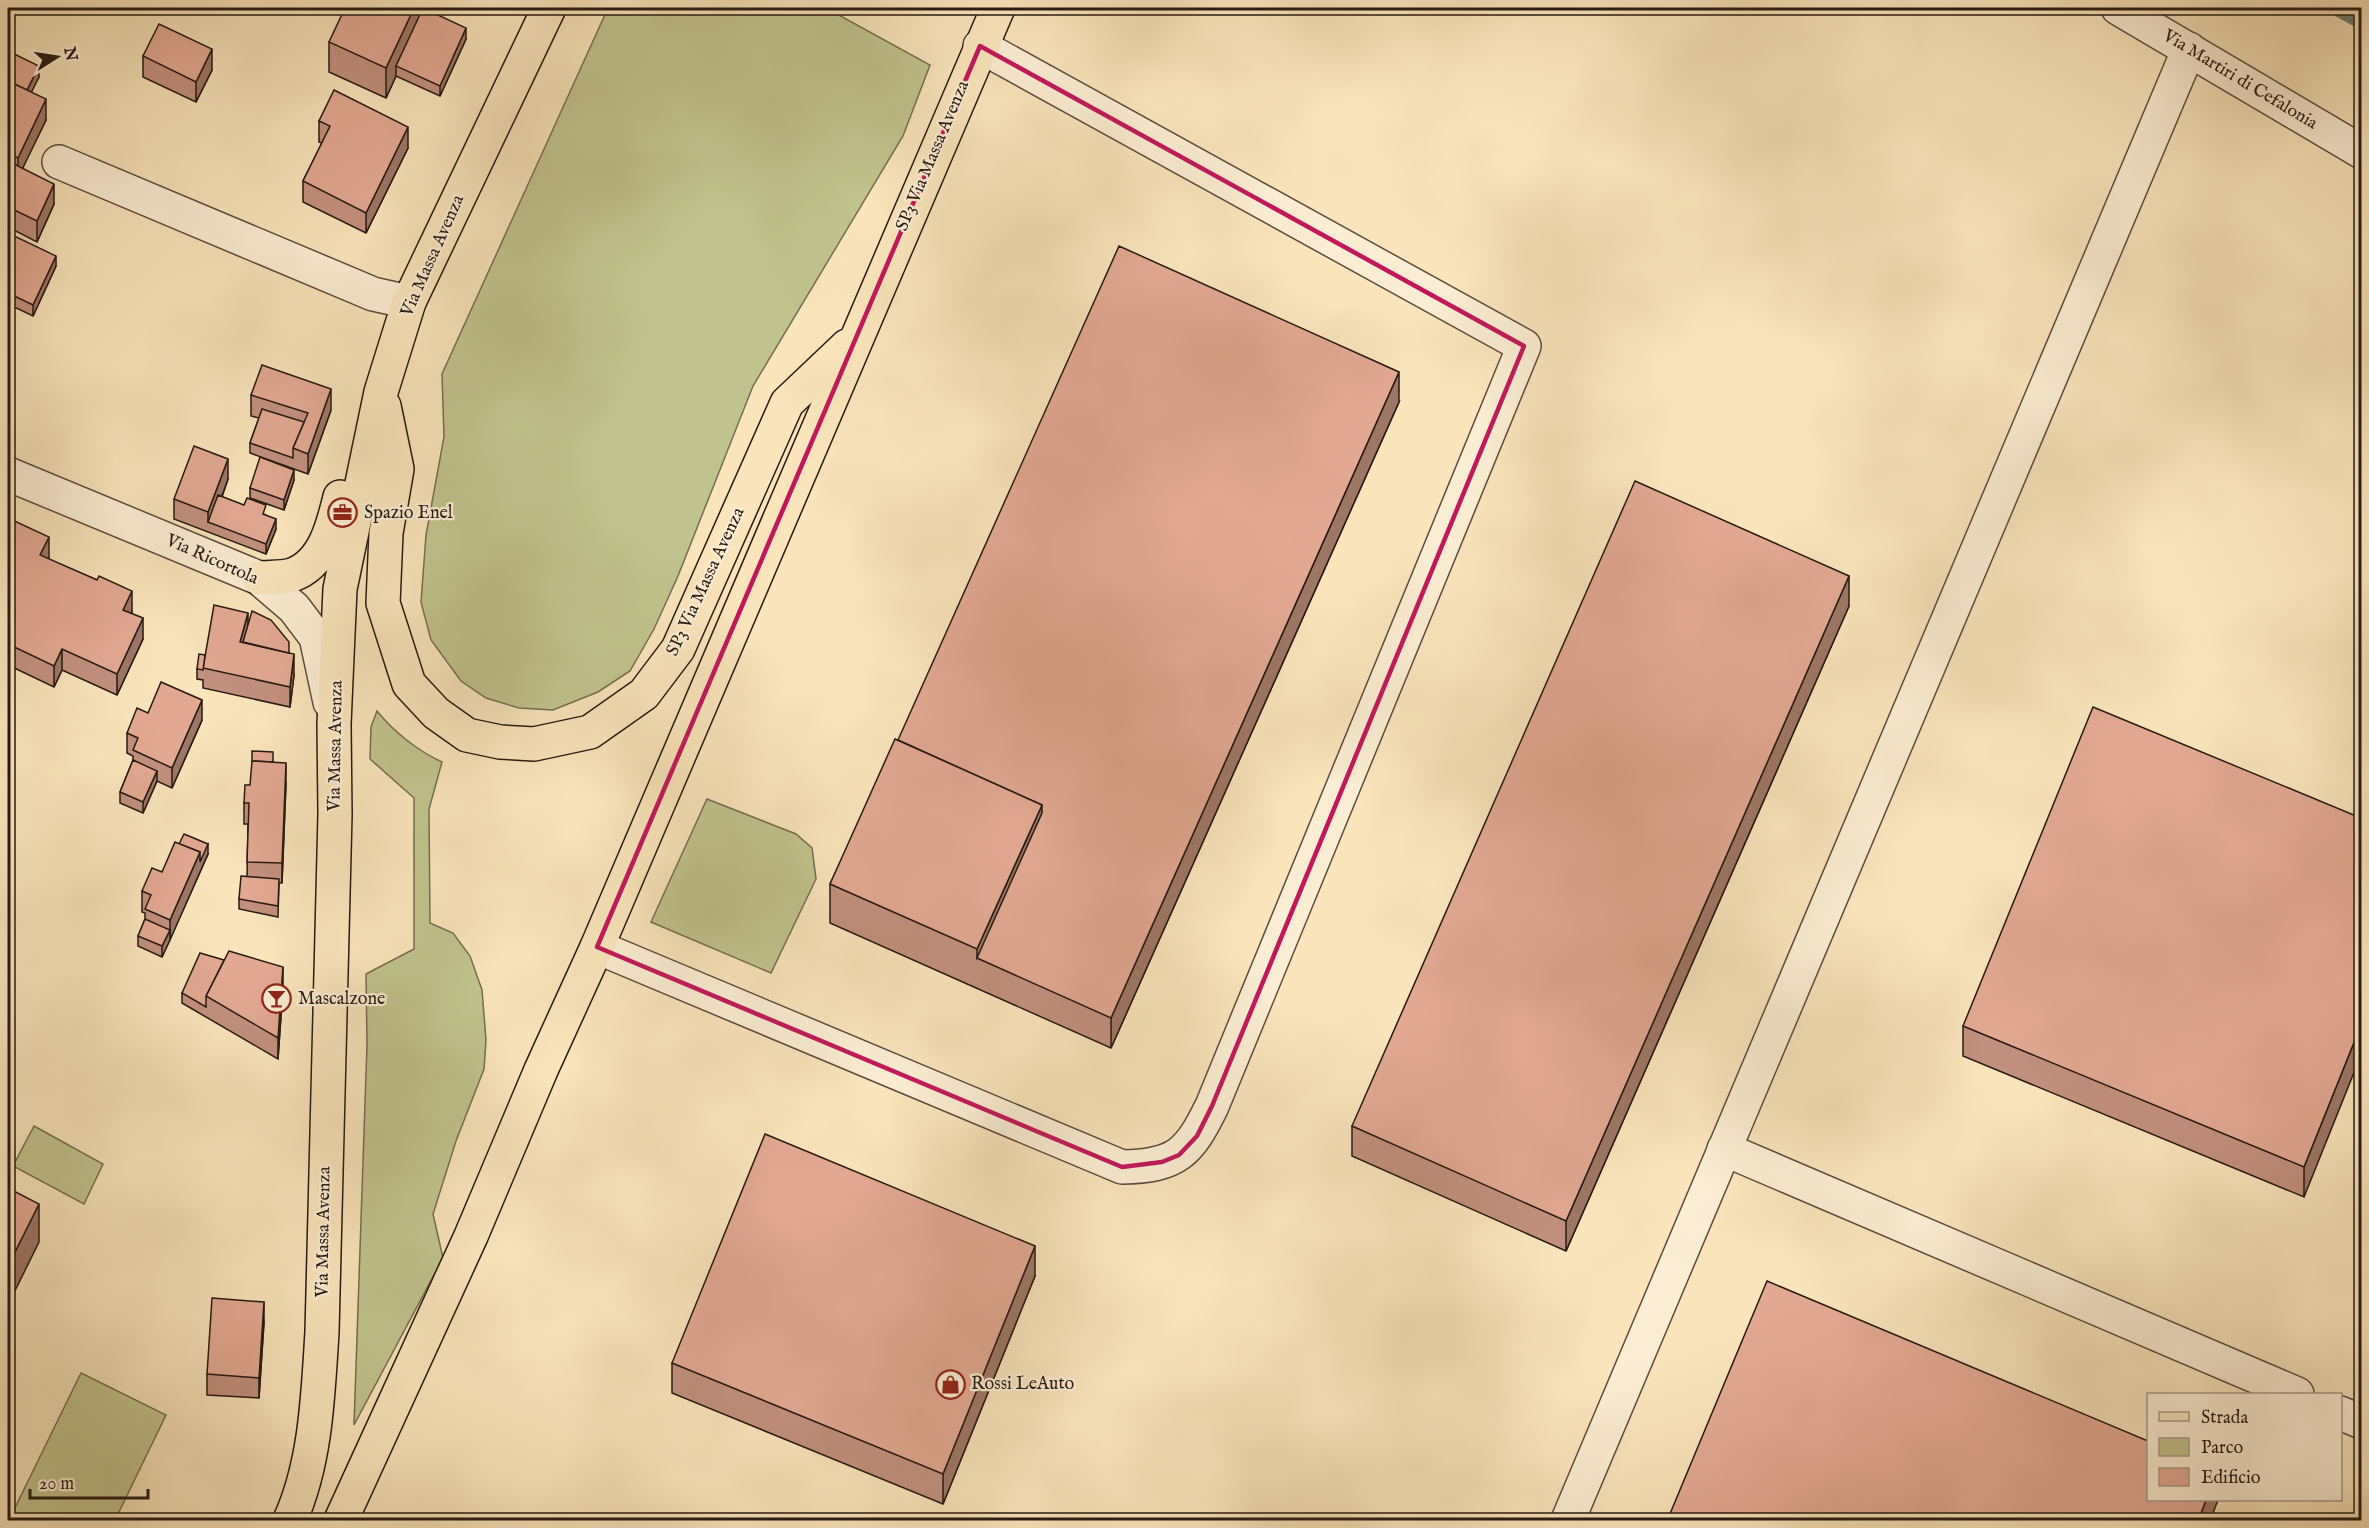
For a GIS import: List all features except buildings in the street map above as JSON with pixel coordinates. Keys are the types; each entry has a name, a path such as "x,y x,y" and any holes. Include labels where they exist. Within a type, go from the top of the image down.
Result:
{"main road":[{"name":"Via Massa Avenza","path":"290,1521 301,1496 317,1409 322,1332 335,814 334,724 340,589 381,392 409,302 549,8"},
{"name":"SP3 Via Massa Avenza","path":"597,947 998,8"},
{"name":"SP3 Via Massa Avenza","path":"381,392 397,469 386,533 383,603 409,684 435,713 467,735 500,742 534,744 590,732 644,694 678,649 787,403 856,338"},
{"path":"259,578 291,576 312,564 333,530 349,457 381,392"},
{"path":"341,1521 471,1236 541,1070 597,947"}],"street":[{"name":"Via Martiri di Cefalonia","path":"2118,8 2361,152"},
{"path":"597,947 1122,1167 1144,1167 1179,1155 1197,1136 1212,1106 1524,346 980,46"},
{"path":"1568,1521 2188,49"},
{"path":"59,162 373,294 409,302"},
{"name":"Via Ricortola","path":"8,474 259,578 294,608 316,637 334,724"},
{"path":"1724,1149 2292,1393"},
{"path":"2342,1414 2361,1422"}],"highlighted area":[{"path":"980,46 1524,346 1212,1106 1197,1136 1179,1155 1162,1162 1122,1167 597,947"}],"green space":[{"path":"608,8 833,8 835,13 930,65 903,136 753,386 678,576 654,629 630,671 598,692 553,710 519,708 486,698 461,681 431,640 421,602 426,535 444,437 442,374"},
{"path":"377,711 407,740 442,762 429,809 430,923 453,933 470,956 482,990 486,1040 484,1069 456,1141 433,1214 443,1258 354,1425 367,1045 366,974 414,949 414,798 370,759 371,727"},
{"path":"707,799 796,834 812,848 816,879 771,973 651,922"},
{"path":"34,1126 103,1164 84,1204 13,1166"},
{"path":"81,1373 166,1415 115,1520 9,1520"}],"waterway":[{"path":"2333,8 2362,24"}],"place":[{"name":"Spazio Enel","path":"343,513"},
{"name":"Mascalzone","path":"277,999"},
{"name":"Rossi LeAuto","path":"950,1384"}]}
